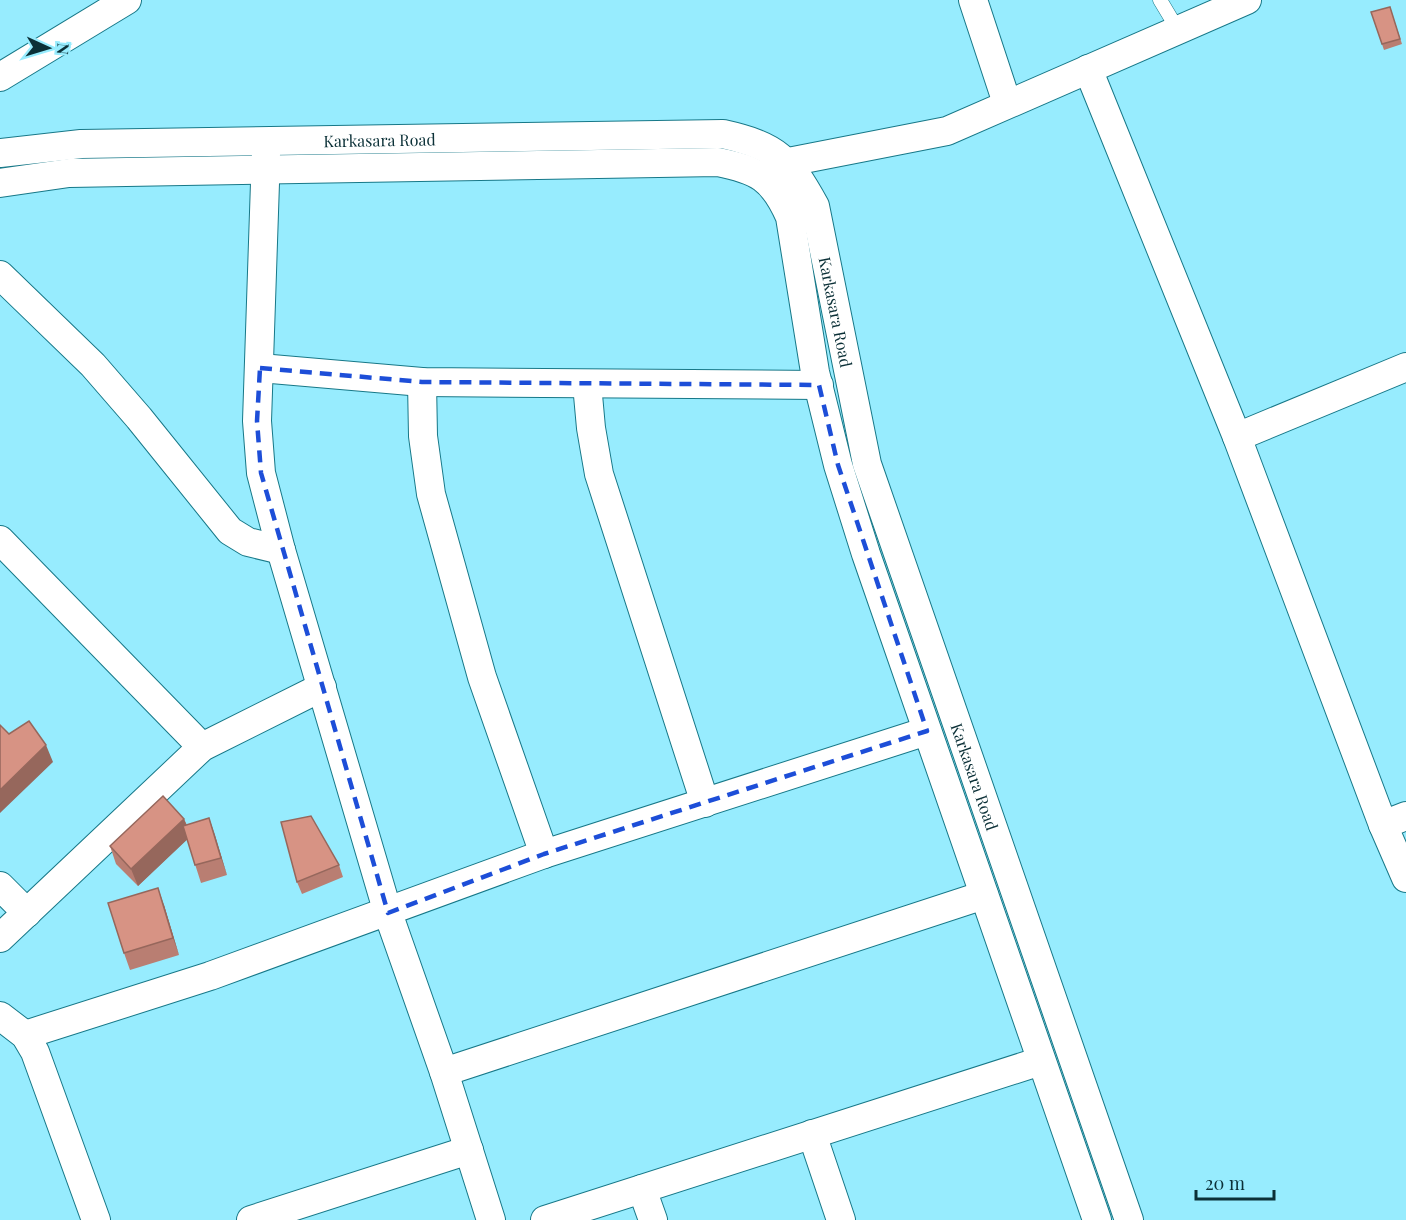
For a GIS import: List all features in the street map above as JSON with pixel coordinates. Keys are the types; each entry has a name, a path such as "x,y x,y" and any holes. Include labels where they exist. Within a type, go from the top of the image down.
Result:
{"street":[{"path":"0,77 127,0"},
{"path":"973,0 1007,103"},
{"path":"751,170 938,134 1247,0"},
{"path":"1088,69 1394,820 1406,878"},
{"name":"Karkasara Road","path":"0,153 81,144 723,134 756,141 777,153 797,174 815,206 867,464 1129,1220"},
{"path":"266,141 260,369 256,421 261,474 281,550 388,913 444,1072 491,1220"},
{"name":"Karkasara Road","path":"0,183 69,173 718,162 751,170 769,181 781,195 790,217 819,385 841,476 1096,1220"},
{"path":"0,274 93,365 140,418 230,531 249,542 281,550"},
{"path":"1237,437 1406,367"},
{"path":"260,369 422,382 819,385"},
{"path":"422,382 423,436 431,494 482,677 544,855"},
{"path":"587,384 591,428 600,474 705,803"},
{"path":"0,540 202,747"},
{"path":"0,938 202,747 322,687"},
{"path":"25,1035 210,976 544,855 927,731"},
{"path":"0,886 27,913"},
{"path":"444,1072 984,896"},
{"path":"0,1016 25,1035 34,1052 96,1220"},
{"path":"545,1220 1041,1061"},
{"path":"812,1134 841,1220"},
{"path":"251,1220 290,1214 469,1150"},
{"path":"642,1189 653,1220"}],"lane":[{"path":"1160,0 1178,30"}],"highlighted area":[{"path":"260,368 422,382 819,385 838,465 927,731 544,854 388,913 261,473 257,421"}],"building":[{"path":"1390,7 1400,39 1382,44 1371,12"},
{"path":"29,721 46,745 0,790 0,725 9,734"},
{"path":"163,796 184,819 131,869 110,846"},
{"path":"311,816 339,865 297,882 281,822"},
{"path":"209,818 221,858 195,865 183,826"},
{"path":"158,888 173,938 124,953 108,903"}]}
